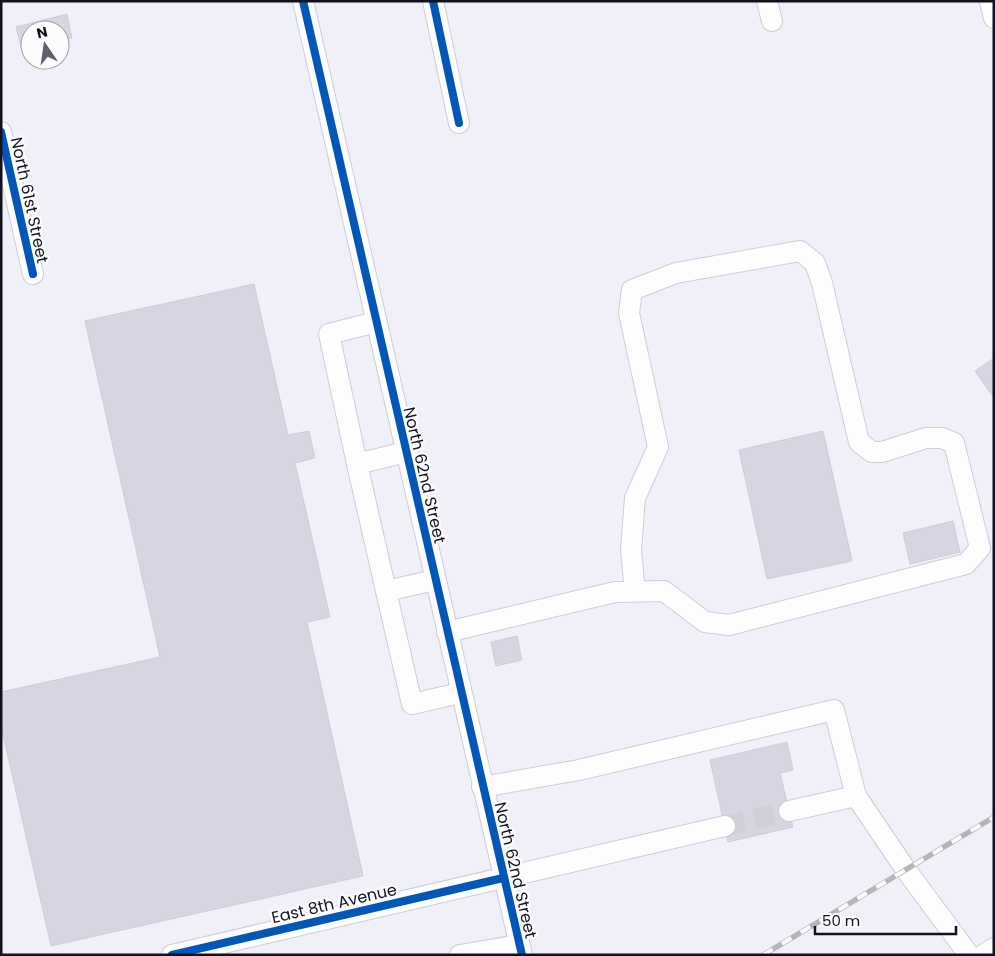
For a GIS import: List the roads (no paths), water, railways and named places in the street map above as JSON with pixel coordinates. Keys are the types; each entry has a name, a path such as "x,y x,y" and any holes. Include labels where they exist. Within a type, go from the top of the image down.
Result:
{"street":[{"name":"North 62nd Street","path":"303,1 520,950"},
{"path":"433,1 459,123"},
{"path":"767,1 772,21"},
{"path":"990,1 994,18"},
{"name":"North 61st Street","path":"1,132 33,274"},
{"path":"447,632 615,592 635,592 664,591 705,622 729,625 966,564 980,548 954,443 942,438 926,438 882,452 872,452 859,442 822,283 815,263 800,251 676,273 632,290 629,313 658,447 635,498 630,550 635,592"},
{"path":"376,322 328,334 357,464 412,704 460,693"},
{"path":"357,464 406,452"},
{"path":"386,591 435,580"},
{"path":"482,787 579,770 834,710 856,796 906,870 969,955"},
{"path":"789,811 856,796"},
{"name":"East 8th Avenue","path":"172,955 724,826"},
{"path":"983,955 994,948"},
{"path":"460,955 520,950"}],"tunnel":[{"path":"725,826 789,811"}],"railway":[{"path":"763,955 994,817"}]}
